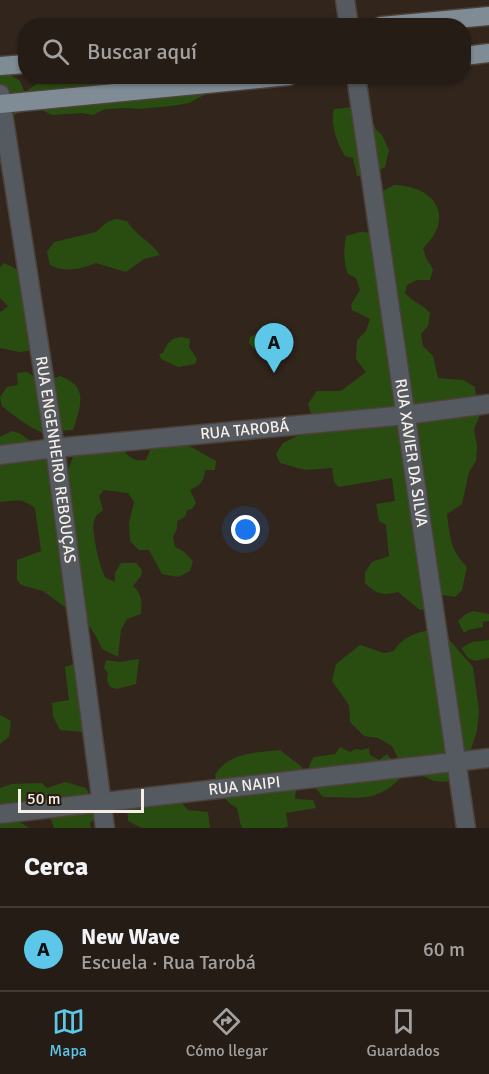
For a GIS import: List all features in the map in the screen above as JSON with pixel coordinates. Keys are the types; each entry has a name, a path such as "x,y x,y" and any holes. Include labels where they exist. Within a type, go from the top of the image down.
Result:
{"main road":[{"path":"467,18 489,16"},
{"path":"471,55 489,53"},
{"path":"0,66 18,65"},
{"path":"0,101 197,84"}],"street":[{"path":"345,0 348,18"},
{"name":"RUA XAVIER DA SILVA","path":"357,84 466,828"},
{"name":"RUA ENGENHEIRO REBOUÇAS","path":"0,101 55,448 105,828"},
{"name":"RUA TAROBÁ","path":"0,455 489,405"},
{"name":"RUA NAIPI","path":"0,814 489,758"}],"green space":[{"path":"0,69 18,80 18,84 21,84 24,91 24,110 5,120 0,120"},
{"path":"36,84 209,84 204,95 189,103 139,109 105,109 93,115 82,113 52,115 30,104 28,90"},
{"path":"353,107 370,117 389,150 385,167 368,177 357,176 353,158 345,156 334,127 334,109"},
{"path":"394,185 420,191 430,197 436,205 439,215 438,225 433,236 423,248 433,269 430,280 417,280 407,285 405,293 430,313 428,326 421,334 423,346 433,356 438,378 463,380 475,387 476,399 480,407 480,415 474,429 477,446 476,461 469,472 462,504 447,514 454,549 467,567 462,590 455,597 434,596 430,609 420,610 398,592 380,593 365,583 365,572 372,562 389,556 386,525 379,521 376,504 395,501 392,478 339,487 334,482 332,468 305,470 280,463 276,454 283,443 301,434 313,419 308,404 317,391 341,391 366,372 356,359 357,340 366,331 370,319 352,310 351,305 360,290 356,278 348,274 346,269 344,256 346,236 360,232 374,233 381,192"},
{"path":"116,219 127,221 160,255 144,259 126,272 96,263 73,269 61,269 50,265 47,252 54,242 96,232 107,222"},
{"path":"4,263 20,271 28,310 23,315 33,320 34,350 20,352 0,348 0,313 8,306 0,298 0,267"},
{"path":"276,327 281,333 279,344 284,354 273,357 264,350 254,349 249,343 250,337 268,328"},
{"path":"182,337 190,339 189,347 197,359 195,364 178,367 161,359 159,354 163,353 166,346"},
{"path":"27,372 35,377 38,384 60,376 75,385 79,391 80,405 73,430 39,431 2,406 0,397 7,387 18,385 17,373"},
{"path":"12,431 29,440 43,443 62,475 68,470 76,449 120,448 134,459 146,460 152,445 177,439 216,461 215,470 205,470 201,482 190,490 196,503 192,509 187,510 185,517 177,521 177,529 173,537 175,547 193,561 190,571 178,577 162,574 149,550 139,550 130,541 129,523 134,502 128,493 104,490 99,496 103,510 97,515 93,525 99,559 106,578 115,582 115,573 121,563 136,563 142,570 141,576 133,586 141,599 141,614 127,619 121,630 118,657 102,649 82,615 69,610 43,591 21,585 17,580 17,560 41,551 35,508 22,501 0,502 0,437"},
{"path":"473,611 489,614 489,621 483,622 483,627 464,633 458,621"},
{"path":"439,628 473,667 479,711 477,731 471,749 447,782 434,781 402,767 392,746 378,738 364,736 350,722 349,705 332,681 336,664 360,645 384,653 394,651 408,637"},
{"path":"489,640 489,658 475,661 468,658 461,648 472,642"},
{"path":"139,659 136,684 117,689 110,687 107,680 108,673 104,668 106,660 119,662"},
{"path":"74,664 81,666 83,732 60,730 53,716 52,703 69,700 65,667"},
{"path":"0,715 11,721 9,737 0,744"},
{"path":"340,747 350,752 369,748 370,755 379,760 387,754 403,775 385,791 376,795 357,798 323,797 308,773 310,763 314,757 335,754"},
{"path":"280,750 302,767 306,781 296,791 295,799 313,800 316,808 286,813 288,826 284,828 243,828 237,808 222,794 215,775 221,767 235,758 252,753"},
{"path":"65,782 86,788 89,794 87,805 95,809 97,817 90,823 91,828 54,828 49,815 8,811 0,804 0,788 12,784 42,783 47,788"},
{"path":"181,802 188,810 208,812 210,828 142,828 128,821 127,806"},
{"path":"0,815 12,817 29,828 0,828"}],"place":[{"name":"New Wave","path":"274,373"}]}
